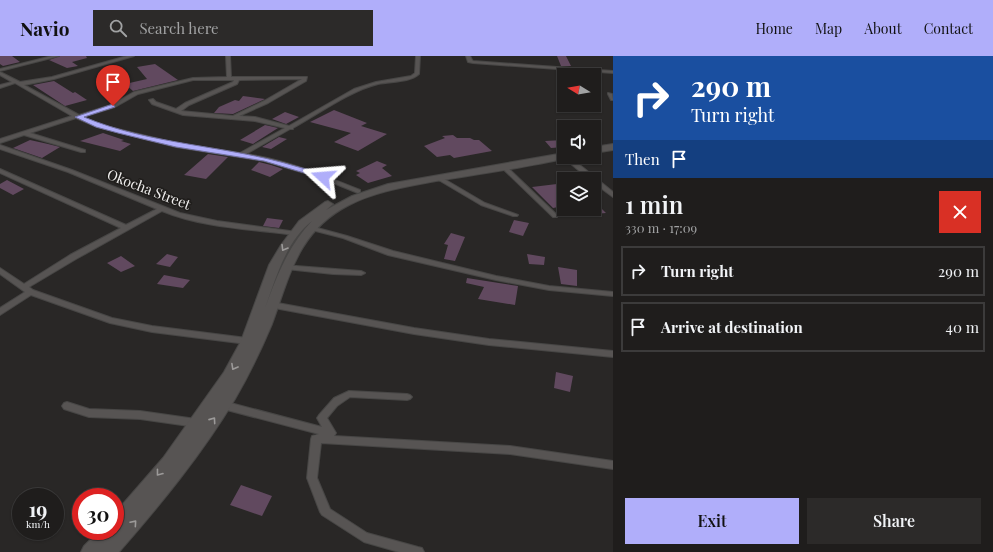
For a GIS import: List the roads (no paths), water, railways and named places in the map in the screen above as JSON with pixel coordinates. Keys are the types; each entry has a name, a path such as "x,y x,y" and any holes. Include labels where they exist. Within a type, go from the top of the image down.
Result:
{"main road":[{"path":"601,145 613,142"},
{"path":"601,149 613,147"},
{"path":"124,515 140,497 196,423 229,375 247,341 275,265 294,233 303,223 326,205 358,191 412,177 557,152"},
{"path":"108,552 146,509 198,443 224,405 253,351 295,248 310,228 335,209 366,194 388,187 557,157"},
{"path":"90,552 101,540"}],"street":[{"path":"0,71 57,56"},
{"path":"0,87 52,78 132,56"},
{"path":"228,56 229,77"},
{"path":"241,155 356,90 376,82 412,77 417,74 418,56"},
{"path":"468,56 470,61 473,62 613,72"},
{"path":"0,71 17,83 77,117 99,126 176,145 241,155 292,166 358,191"},
{"path":"0,141 113,106 136,93 193,79 229,77 304,78 304,80 266,102 232,117"},
{"path":"177,111 187,104 235,83 237,78"},
{"path":"151,100 154,103 177,111 263,120 290,128"},
{"path":"24,133 83,151"},
{"name":"Okocha Street","path":"0,148 110,187 161,209 190,218 294,233"},
{"path":"574,164 584,172"},
{"path":"503,166 555,216"},
{"path":"0,171 126,228"},
{"path":"439,178 483,204 515,215"},
{"path":"601,186 613,195"},
{"path":"0,312 27,290 126,228 161,209"},
{"path":"310,228 345,237 391,253 496,278 549,288 613,294"},
{"path":"286,267 333,272 361,273"},
{"path":"0,270 27,290 110,320 152,329 247,341"},
{"path":"272,305 414,331 489,342 613,354"},
{"path":"331,433 322,418 335,400 343,396 349,394 407,397"},
{"path":"224,405 331,433"},
{"path":"67,406 89,413 140,415 196,423"},
{"path":"316,439 331,433"},
{"path":"316,439 510,450 613,465"},
{"path":"316,439 312,478 326,512 364,537 418,552"}]}
